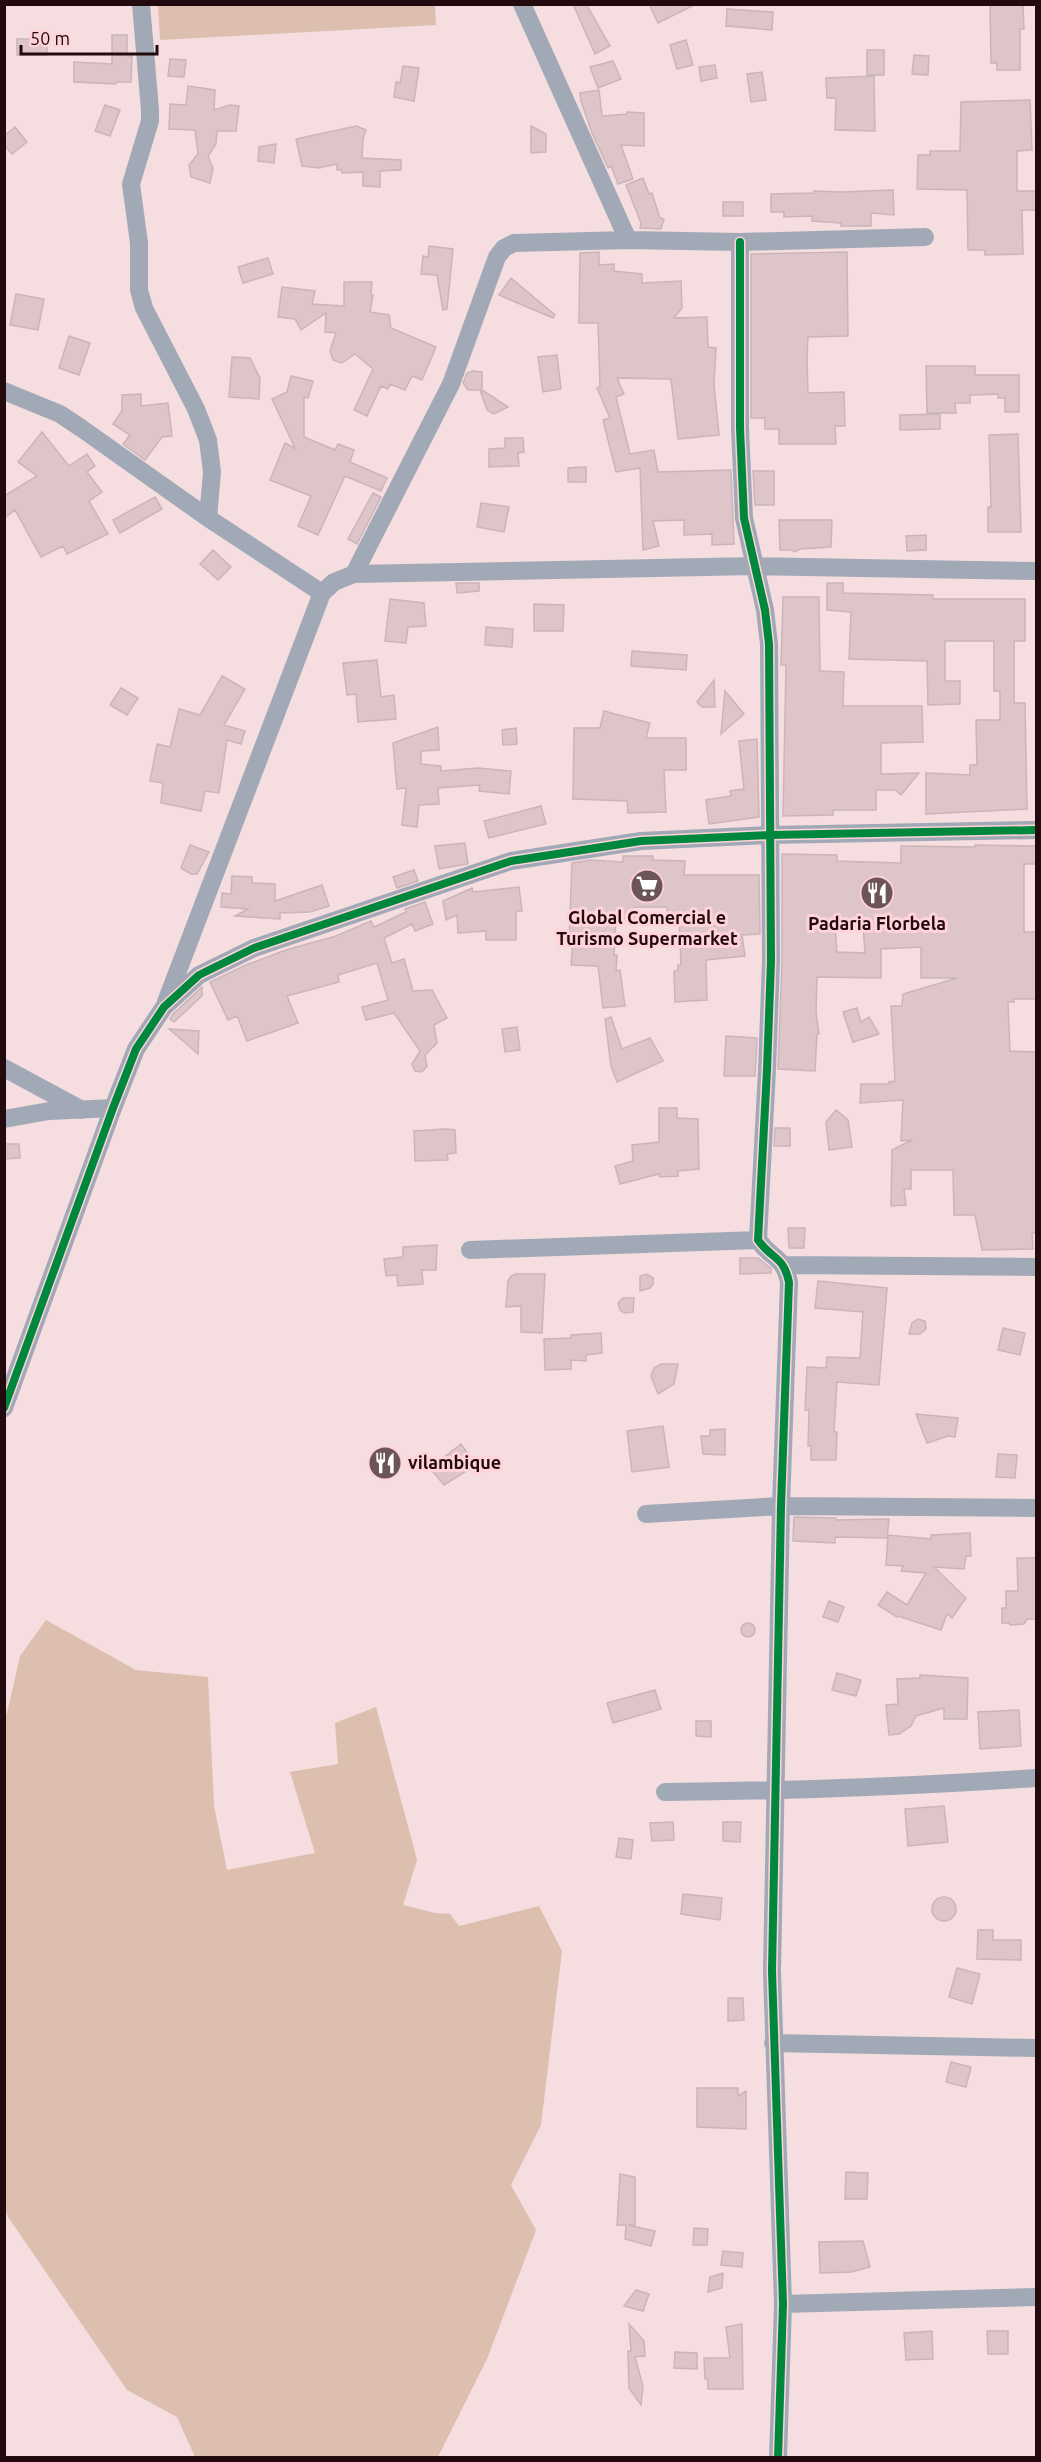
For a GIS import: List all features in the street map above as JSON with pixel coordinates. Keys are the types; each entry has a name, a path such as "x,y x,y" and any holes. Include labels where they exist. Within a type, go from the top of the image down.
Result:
{"street":[{"path":"141,4 150,121 131,184 139,243 139,290 144,308 196,409 208,440 212,472 208,518"},
{"path":"522,4 628,240"},
{"path":"354,574 451,384 497,256 504,248 514,243 628,240 740,242 925,237"},
{"path":"740,242 740,428 744,518 765,610 769,645 771,961 758,1240 764,1249 785,1265 1036,1267"},
{"path":"4,391 60,414 208,518 322,593"},
{"path":"4,1408 112,1108 136,1049 164,1007 322,593 334,582 354,574 754,566 1036,571"},
{"path":"164,1007 199,975 254,948 511,861 640,841 770,835 1036,830"},
{"path":"4,1068 84,1110"},
{"path":"4,1119 49,1111 112,1108"},
{"path":"470,1250 758,1240"},
{"path":"778,2457 783,2304 772,1971 781,1506 789,1282 785,1265"},
{"path":"646,1514 781,1506 1036,1508"},
{"path":"665,1792 776,1791 1036,1778"},
{"path":"773,2043 1036,2048"},
{"path":"783,2304 1036,2297"}],"shaded area":[{"path":"158,5 435,5 436,25 160,40"},
{"path":"46,1620 136,1670 208,1677 214,1806 227,1870 315,1853 290,1772 338,1764 335,1723 376,1707 417,1860 403,1905 435,1913 450,1914 459,1926 539,1906 562,1951 541,2125 511,2185 536,2230 487,2359 438,2457 195,2457 177,2417 127,2390 8,2217 4,2205 5,1714 20,1656"}],"building":[{"path":"573,4 586,4 610,46 595,54"},
{"path":"649,4 696,4 658,23"},
{"path":"990,4 1023,4 1024,29 1020,29 1020,70 997,70 997,63 991,63"},
{"path":"727,9 773,12 772,30 726,26"},
{"path":"112,35 127,35 127,56 132,56 131,82 116,82 116,84 74,82 74,62 112,64"},
{"path":"32,36 47,36 47,55 17,55 17,39 32,39"},
{"path":"686,40 693,65 677,69 670,45"},
{"path":"867,50 884,50 884,75 867,75"},
{"path":"914,55 929,56 928,75 912,74"},
{"path":"170,59 186,60 184,77 168,76"},
{"path":"613,61 621,79 598,88 590,67"},
{"path":"715,65 717,78 701,81 699,67"},
{"path":"403,66 419,68 414,101 394,97 396,82 400,83"},
{"path":"762,72 766,100 751,102 747,74"},
{"path":"874,76 875,131 835,130 836,98 827,98 826,78"},
{"path":"188,86 215,90 214,110 230,105 239,106 236,131 217,131 216,144 208,156 213,168 210,183 191,177 189,165 198,154 195,130 169,129 170,104 186,105"},
{"path":"599,90 602,116 627,114 627,112 644,113 644,146 621,145 633,179 618,184 611,166 608,168 592,133 581,101 580,93"},
{"path":"1030,100 1032,150 1017,151 1017,191 1036,191 1036,210 1022,210 1023,254 985,255 985,250 968,250 967,190 917,189 918,155 930,155 930,151 960,151 961,102"},
{"path":"105,105 120,110 110,136 95,131"},
{"path":"356,126 366,130 363,138 362,158 401,160 401,170 380,171 380,187 363,186 363,172 342,173 342,170 337,170 337,164 319,168 302,166 296,139"},
{"path":"531,126 546,134 546,152 531,153"},
{"path":"15,127 27,142 12,154 4,145 4,136"},
{"path":"276,144 274,163 258,161 259,147"},
{"path":"643,178 649,194 652,193 660,218 664,219 661,229 640,228 641,223 626,185"},
{"path":"893,190 894,215 871,213 871,226 841,226 841,223 812,221 812,216 784,217 784,212 771,212 771,194"},
{"path":"723,202 743,202 743,216 723,216"},
{"path":"429,246 453,249 447,309 443,310 437,275 421,274 423,256 428,257"},
{"path":"599,252 599,265 614,264 614,271 642,274 642,283 681,281 682,308 674,318 707,317 708,347 716,348 714,384 719,435 678,439 671,379 617,378 624,394 616,397 630,454 654,450 658,472 731,470 734,544 712,545 712,534 684,535 684,520 653,521 659,546 643,550 640,468 616,472 603,420 610,418 597,388 600,386 598,323 579,323 580,253"},
{"path":"847,252 848,336 808,337 807,360 808,393 844,392 845,426 835,426 836,444 779,444 779,429 765,429 765,418 751,418 751,254"},
{"path":"268,258 273,274 243,283 238,267"},
{"path":"511,278 555,315 553,318 499,295"},
{"path":"344,282 372,282 371,295 373,295 370,312 389,315 391,328 436,347 422,380 412,376 405,390 390,384 388,389 381,386 367,416 354,410 373,369 355,354 342,363 333,360 330,351 336,333 325,332 326,313 301,330 295,319 278,317 282,287 315,291 312,304 344,306"},
{"path":"16,294 44,299 38,330 10,325"},
{"path":"69,336 90,343 79,375 59,368"},
{"path":"557,355 561,389 543,392 538,357"},
{"path":"232,357 250,358 260,378 259,399 229,397"},
{"path":"926,366 975,366 975,375 1019,375 1019,412 1005,412 1005,398 998,398 998,394 970,395 970,403 955,403 956,413 927,413"},
{"path":"482,372 482,390 508,407 494,414 487,410 480,390 468,390 463,383 467,373"},
{"path":"291,376 313,381 308,398 304,397 304,437 335,450 338,444 354,450 350,462 387,478 381,491 345,476 318,535 298,526 311,496 270,480 285,443 295,448 272,399 287,392"},
{"path":"141,394 141,406 168,403 172,436 162,437 145,460 123,444 130,435 113,424 122,411 122,395"},
{"path":"940,414 940,429 900,430 900,415"},
{"path":"42,432 69,466 87,454 95,466 87,472 102,492 89,501 108,534 67,554 63,546 41,557 15,510 4,518 4,496 37,476 18,462"},
{"path":"1018,434 1021,532 988,532 988,507 991,507 989,435"},
{"path":"505,438 523,438 524,452 518,453 519,466 489,467 489,449 505,448"},
{"path":"586,467 586,482 568,482 568,468"},
{"path":"753,471 774,471 774,505 755,505"},
{"path":"373,493 381,497 357,544 348,539"},
{"path":"155,497 162,509 120,533 113,520"},
{"path":"481,503 509,507 504,532 477,527"},
{"path":"779,520 832,520 831,547 800,549 795,552 780,550"},
{"path":"926,535 926,550 907,551 906,536"},
{"path":"213,550 231,567 218,580 200,564"},
{"path":"456,583 479,583 479,591 457,593"},
{"path":"827,583 843,583 843,593 933,595 933,599 1025,599 1025,641 1014,641 1014,703 1025,703 1027,809 926,814 926,773 970,775 970,765 977,765 976,720 1000,720 1000,691 994,691 994,641 945,641 945,681 960,681 960,704 928,705 927,661 849,659 851,612 827,610"},
{"path":"783,597 819,597 820,671 844,672 843,706 922,706 923,742 881,743 881,774 919,773 901,795 895,790 876,790 876,810 833,810 833,815 783,816 786,665 781,665"},
{"path":"390,599 424,603 426,626 408,627 406,643 385,641"},
{"path":"534,604 564,605 563,631 534,631"},
{"path":"486,627 513,629 512,647 485,645"},
{"path":"632,651 687,655 686,670 631,666"},
{"path":"377,660 381,697 394,695 396,719 358,722 356,694 347,695 343,663"},
{"path":"222,676 245,689 224,725 245,731 241,744 227,740 219,793 205,791 201,811 161,803 163,783 150,781 157,744 170,747 179,709 200,715"},
{"path":"714,680 715,707 702,707 697,702"},
{"path":"121,688 138,698 127,715 110,705"},
{"path":"725,691 744,714 721,734"},
{"path":"604,711 650,723 646,738 686,738 686,770 664,770 666,812 628,813 627,801 573,799 574,728 600,728"},
{"path":"438,727 439,750 421,751 421,764 441,766 441,771 478,768 511,771 509,794 479,791 480,785 438,788 439,804 419,805 417,827 402,825 406,788 397,789 393,743"},
{"path":"516,728 517,744 503,745 502,730"},
{"path":"757,739 759,817 709,824 706,800 731,796 730,791 744,789 739,741"},
{"path":"541,806 546,824 489,838 484,821"},
{"path":"465,843 468,864 439,869 435,846"},
{"path":"190,845 209,852 197,874 191,874 181,868"},
{"path":"975,845 1036,846 1036,864 1024,864 1024,932 1036,932 1036,999 1014,999 1014,1002 1008,1002 1010,1051 1036,1052 1036,1233 1032,1233 1033,1249 982,1250 975,1215 954,1215 953,1170 911,1170 911,1189 904,1189 906,1205 891,1206 892,1150 912,1140 901,1141 903,1100 860,1103 861,1084 889,1084 895,1081 891,1006 902,1006 903,994 957,978 921,978 921,947 881,949 881,978 817,977 816,1012 819,1034 817,1034 815,1071 778,1069 782,961 782,854 837,855 837,861 901,863 901,846 975,847","holes":["835,925 863,925 865,953 837,952"]},
{"path":"623,856 653,856 653,860 685,861 684,875 759,875 760,934 742,935 745,956 706,960 707,1000 675,1002 674,971 678,970 678,965 681,965 679,920 668,921 667,907 634,907 634,919 616,918 614,955 617,955 616,971 620,970 625,1006 603,1008 598,966 571,965 573,941 569,941 572,863 590,860 623,862"},
{"path":"414,870 418,881 397,888 393,877"},
{"path":"232,876 252,877 252,883 275,884 275,901 322,885 329,906 310,912 280,913 280,919 235,916 248,909 221,907 222,893 231,894"},
{"path":"519,887 522,911 516,911 516,940 486,940 486,931 458,933 457,915 446,920 443,901 472,888 473,892"},
{"path":"425,902 433,924 415,931 412,924 384,938 392,963 404,959 413,991 432,990 447,1018 434,1025 437,1043 425,1055 427,1066 422,1072 415,1071 412,1064 420,1051 394,1013 366,1020 362,1007 388,1000 377,963 338,975 339,982 287,996 298,1023 247,1041 237,1016 228,1020 210,982 246,965 286,950 336,936 371,921 374,927 406,912 405,909"},
{"path":"202,987 202,996 174,1022 170,1019 173,1014"},
{"path":"857,1008 861,1022 869,1017 879,1034 853,1042 843,1012"},
{"path":"611,1017 622,1049 650,1038 663,1061 617,1082 611,1066 605,1019"},
{"path":"517,1027 520,1050 505,1052 502,1029"},
{"path":"169,1029 199,1031 198,1054"},
{"path":"726,1036 757,1038 755,1076 724,1076"},
{"path":"659,1108 677,1108 677,1118 698,1119 699,1169 678,1171 678,1176 660,1177 659,1174 620,1184 615,1166 633,1161 632,1145 659,1142"},
{"path":"836,1110 848,1120 852,1147 829,1150 826,1122"},
{"path":"775,1128 790,1128 790,1146 774,1146"},
{"path":"455,1130 456,1153 447,1154 448,1160 415,1161 414,1131"},
{"path":"4,1144 19,1144 20,1158 4,1159"},
{"path":"788,1228 805,1228 804,1248 789,1248"},
{"path":"437,1245 436,1270 422,1270 423,1284 398,1286 397,1275 386,1276 384,1259 403,1257 403,1247"},
{"path":"740,1258 758,1258 771,1268 771,1273 740,1274"},
{"path":"516,1274 545,1274 542,1333 521,1332 521,1306 506,1307 508,1281"},
{"path":"647,1274 653,1278 653,1284 650,1288 640,1291 640,1276"},
{"path":"818,1281 887,1288 879,1385 837,1382 834,1432 837,1432 836,1460 811,1460 811,1446 808,1446 809,1410 805,1410 807,1367 826,1368 827,1357 860,1358 863,1312 815,1308"},
{"path":"623,1298 634,1298 633,1312 624,1313 620,1310 618,1303"},
{"path":"918,1319 925,1321 926,1329 920,1334 909,1334 912,1323"},
{"path":"1003,1328 1025,1333 1020,1355 998,1350"},
{"path":"601,1333 602,1353 586,1355 586,1361 571,1360 571,1369 545,1370 544,1339 571,1338 571,1335"},
{"path":"661,1364 678,1364 674,1384 658,1394 651,1376 654,1368"},
{"path":"916,1414 958,1418 955,1437 948,1436 927,1443"},
{"path":"663,1426 669,1467 632,1472 627,1431"},
{"path":"725,1429 725,1455 703,1454 701,1436 710,1436 710,1430"},
{"path":"461,1444 476,1465 444,1485 430,1468"},
{"path":"998,1454 1017,1455 1015,1478 996,1477"},
{"path":"794,1517 836,1518 836,1520 889,1519 887,1538 835,1537 835,1543 793,1541"},
{"path":"970,1533 971,1556 966,1556 964,1569 934,1567 966,1598 952,1618 947,1614 941,1630 897,1617 878,1605 887,1592 907,1605 926,1573 901,1571 903,1566 886,1565 888,1535 931,1539 931,1535"},
{"path":"1017,1558 1036,1558 1036,1619 1027,1619 1024,1624 1010,1625 1002,1623 1002,1608 1006,1608 1006,1591 1018,1591"},
{"path":"829,1601 844,1607 838,1622 823,1617"},
{"path":"745,1623 751,1623 755,1630 751,1637 745,1637 741,1633 741,1627"},
{"path":"837,1673 861,1680 856,1696 832,1690"},
{"path":"920,1675 968,1678 967,1719 944,1719 944,1708 916,1716 911,1726 899,1734 889,1735 886,1705 898,1704 897,1679 920,1678"},
{"path":"655,1690 661,1709 613,1723 607,1703"},
{"path":"1019,1710 1021,1746 980,1749 978,1712"},
{"path":"696,1721 711,1721 711,1737 696,1736"},
{"path":"944,1806 948,1842 908,1846 905,1809"},
{"path":"673,1822 674,1840 652,1841 650,1823"},
{"path":"723,1822 741,1822 740,1842 723,1841"},
{"path":"619,1838 633,1840 631,1859 616,1857"},
{"path":"683,1894 722,1898 720,1920 681,1914"},
{"path":"939,1897 949,1897 956,1904 956,1914 949,1921 939,1921 932,1914 932,1904"},
{"path":"978,1930 993,1930 993,1940 1021,1940 1021,1960 977,1959"},
{"path":"957,1968 980,1974 972,2004 949,1997"},
{"path":"728,1998 743,1998 744,2020 728,2021"},
{"path":"951,2062 971,2067 966,2087 946,2082"},
{"path":"697,2088 738,2088 738,2096 746,2091 746,2129 697,2127"},
{"path":"846,2172 868,2173 867,2199 845,2199"},
{"path":"620,2174 635,2177 635,2225 628,2225 655,2231 651,2246 625,2239 626,2225 617,2225"},
{"path":"694,2228 708,2229 707,2245 693,2245"},
{"path":"863,2241 870,2267 851,2272 820,2273 819,2242"},
{"path":"723,2251 743,2253 742,2267 721,2265"},
{"path":"723,2273 722,2288 708,2292 710,2277"},
{"path":"636,2290 649,2294 643,2311 624,2306"},
{"path":"629,2324 644,2341 645,2356 635,2357 643,2386 641,2405 629,2388 628,2351 631,2351"},
{"path":"742,2324 743,2389 708,2389 704,2358 730,2358 726,2327"},
{"path":"932,2331 933,2359 906,2360 904,2333"},
{"path":"987,2331 1008,2331 1008,2354 988,2354"},
{"path":"675,2352 697,2353 697,2369 674,2368"}],"cycle path":[{"path":"740,242 740,428 744,518 765,610 769,644 771,961 758,1240 784,1267 789,1282 781,1506 772,1971 783,2304 778,2458"},
{"path":"4,1408 136,1049 164,1007 199,975 254,948 511,861 641,841 770,835 1036,830"}],"place":[{"name":"Global Comercial e Turismo Supermarket","path":"647,886"},
{"name":"Padaria Florbela","path":"877,893"},
{"name":"vilambique","path":"385,1463"}]}
